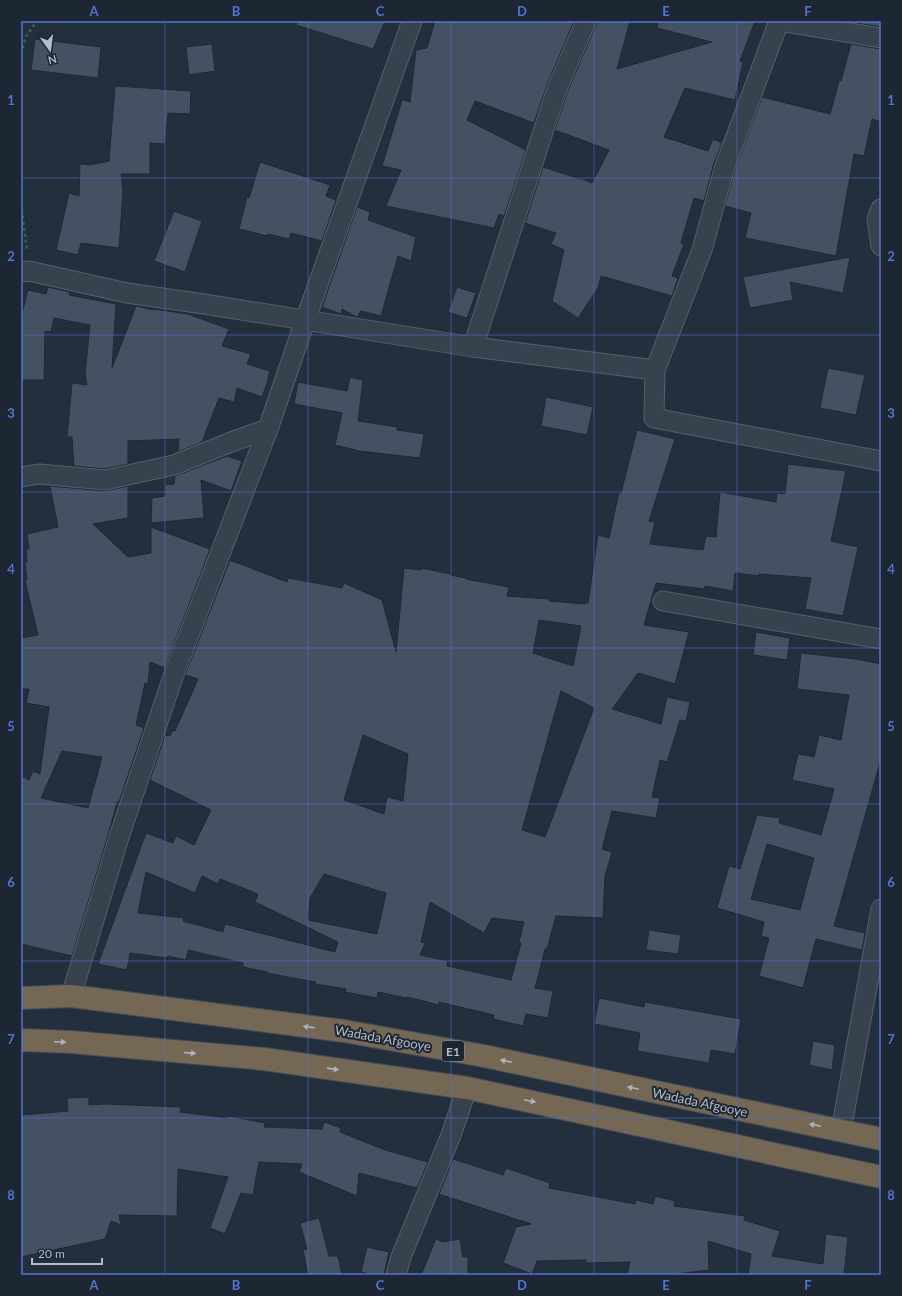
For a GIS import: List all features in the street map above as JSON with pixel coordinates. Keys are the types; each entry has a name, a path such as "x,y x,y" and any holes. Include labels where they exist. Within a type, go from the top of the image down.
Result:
{"highway":[{"name":"Wadada Afgooye","path":"21,998 72,996 344,1031 491,1058 881,1139"},
{"path":"21,1040 71,1042 264,1059 467,1088 881,1177"}],"street":[{"path":"72,996 120,834 174,674 268,429 305,320 412,21"},
{"path":"473,347 557,89 586,21"},
{"path":"881,38 779,21 725,166 702,250 655,370 654,418 881,461"},
{"path":"881,209 877,219 881,246"},
{"path":"25,271 127,293 473,347 655,370"},
{"path":"21,477 39,474 105,480 112,479 174,464 268,429"},
{"path":"663,601 881,639"},
{"path":"841,1131 881,909"},
{"path":"396,1275 401,1257 451,1135 467,1088"}],"path":[{"path":"21,54 26,36 37,21"},
{"path":"21,204 25,271"}],"building":[{"path":"297,21 385,21 373,49 296,25"},
{"path":"435,21 574,21 547,85 534,123 475,101 467,120 526,150 504,216 499,214 494,228 386,206 401,170 382,166 402,100 410,102 416,50 427,48"},
{"path":"597,21 630,21 617,69 712,42 657,28 658,21 755,21 740,61 743,62 735,100 685,88 664,137 708,151 713,139 722,143 714,163 704,201 694,198 681,243 684,244 672,276 678,278 672,296 601,276 598,288 578,318 552,301 564,250 551,244 556,233 525,223 543,167 580,179 581,178 592,183 609,150 555,130 567,93"},
{"path":"857,21 881,21 881,27 857,23"},
{"path":"35,39 101,47 98,78 31,70"},
{"path":"212,44 215,71 189,75 186,47"},
{"path":"851,44 881,49 881,122 872,119 864,156 854,154 836,256 745,238 751,213 725,206 735,169 762,97 830,114"},
{"path":"115,86 191,91 190,114 168,113 165,144 150,143 150,174 121,174 123,191 119,248 81,243 78,255 56,250 69,193 79,196 80,164 90,165 109,161"},
{"path":"260,162 330,185 326,196 336,200 322,241 291,233 289,239 268,234 267,236 239,229 247,197 249,198"},
{"path":"357,207 370,212 368,220 416,237 411,261 398,256 381,316 361,311 357,317 342,309 341,314 322,307"},
{"path":"174,211 202,221 185,272 154,261"},
{"path":"850,257 843,293 790,282 793,300 750,308 743,277"},
{"path":"48,287 70,292 69,295 116,304 112,368 136,306 154,310 188,314 229,329 222,346 251,354 247,364 270,371 262,397 237,388 234,402 219,398 202,442 178,452 179,439 128,441 128,464 104,469 74,466 72,437 67,437 72,383 87,385 85,374 90,325 54,318 51,332 45,331 44,380 21,380 21,317 28,290 46,294"},
{"path":"457,287 476,293 467,318 448,312"},
{"path":"828,368 865,375 856,415 820,408"},
{"path":"350,377 363,380 358,421 397,427 397,430 424,434 420,458 359,451 335,445 342,413 294,404 298,382 347,391"},
{"path":"546,397 593,407 587,435 541,426"},
{"path":"637,430 675,439 649,521 655,522 650,544 703,550 706,536 716,537 720,492 776,502 777,493 785,494 788,464 846,471 831,541 858,547 843,616 805,609 811,578 759,574 759,576 735,573 733,591 705,586 705,589 656,583 644,625 689,632 675,684 638,673 612,709 661,724 667,697 690,702 686,721 680,720 667,762 660,760 652,797 660,798 656,818 612,811 602,849 612,852 605,876 603,918 556,916 547,949 545,949 535,988 553,991 548,1018 526,1014 523,1026 493,1019 494,1015 439,1002 439,1005 378,992 377,998 345,992 346,989 315,984 316,982 267,973 243,967 243,963 188,950 186,960 168,956 167,958 130,953 127,970 98,964 146,833 173,843 176,836 194,845 211,810 150,780 165,735 170,736 173,730 175,731 198,679 185,675 230,560 287,582 288,578 342,588 344,583 382,600 396,652 404,568 421,570 422,568 466,579 509,587 507,596 549,599 549,601 588,603 598,535 609,538 619,492 621,493","holes":["539,620 581,626 573,666 533,653","561,691 594,708 545,837 522,830","363,735 408,754 403,801 387,797 384,814 344,800","146,872 195,893 202,876 218,884 220,879 258,894 255,902 338,942 335,952 225,924 223,932 183,921 184,918 138,913","324,874 386,893 377,934 308,920 310,898","430,902 484,933 492,918 524,922 519,942 521,943 511,980 447,966 448,961 420,955 425,943 421,942"]},
{"path":"227,456 242,461 231,491 201,480 204,518 151,523 152,498 165,496 165,485 174,484 175,476"},
{"path":"50,486 104,491 128,486 128,518 93,524 128,557 151,553 151,527 210,549 165,668 150,662 148,684 145,683 136,725 144,728 119,802 117,802 72,956 21,944 21,776 29,780 33,771 40,774 49,707 26,703 29,689 21,689 21,638 38,635 25,579 27,579 25,563 27,562 26,549 29,549 27,534 58,527","holes":["62,751 102,757 88,808 41,798"]},
{"path":"756,632 790,638 787,660 753,655"},
{"path":"801,653 856,659 881,664 881,759 834,926 865,933 862,950 816,939 803,988 759,976 769,938 761,936 764,922 717,908 729,866 740,869 757,815 780,818 779,823 821,835 834,789 792,780 798,754 814,757 819,735 841,740 849,695 797,689","holes":["767,844 814,858 800,910 751,899"]},
{"path":"649,930 681,935 678,954 646,950"},
{"path":"599,998 644,1007 645,1002 741,1019 735,1054 711,1050 709,1063 637,1051 640,1033 594,1024"},
{"path":"813,1041 835,1045 832,1070 809,1065"},
{"path":"89,1097 89,1105 104,1104 181,1107 180,1112 227,1118 228,1116 265,1123 264,1127 322,1129 324,1122 341,1128 340,1132 385,1150 428,1162 417,1188 359,1173 357,1196 299,1172 302,1164 259,1162 253,1195 241,1193 225,1234 210,1228 228,1177 178,1169 177,1216 119,1215 121,1225 111,1221 105,1239 21,1257 21,1115 68,1111 67,1098"},
{"path":"453,1159 503,1175 506,1168 550,1183 549,1188 635,1204 636,1200 653,1204 655,1196 675,1201 674,1206 745,1216 744,1220 780,1231 772,1256 823,1264 826,1234 848,1237 844,1275 748,1275 751,1254 708,1241 709,1270 668,1275 627,1275 630,1262 586,1263 586,1260 537,1261 532,1274 503,1263 516,1227 531,1224 439,1194"},
{"path":"319,1218 329,1256 338,1256 342,1275 308,1275 303,1250 307,1249 300,1223"},
{"path":"436,1239 443,1242 460,1239 463,1257 468,1257 468,1275 421,1275"},
{"path":"367,1247 389,1252 384,1275 374,1275 361,1272"}]}
